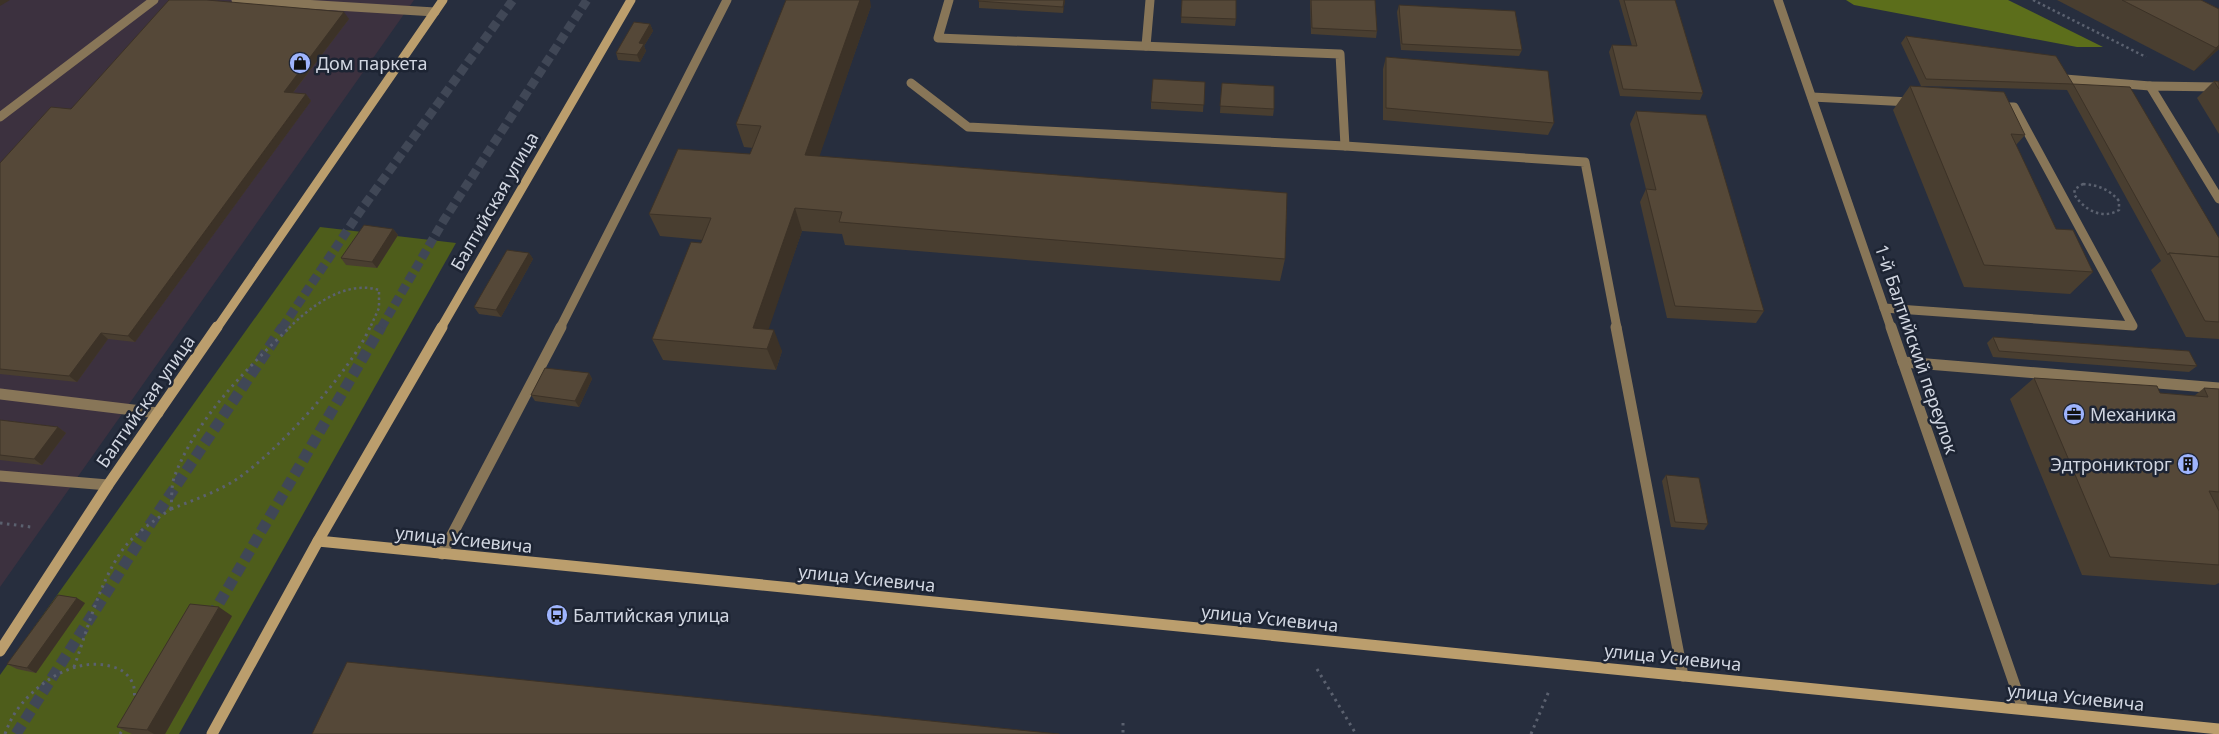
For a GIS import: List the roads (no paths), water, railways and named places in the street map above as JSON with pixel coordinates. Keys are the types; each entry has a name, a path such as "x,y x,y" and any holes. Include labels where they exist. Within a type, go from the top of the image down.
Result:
{"street":[{"path":"0,117 154,0"},
{"path":"236,0 435,12"},
{"name":"Балтийская улица","path":"0,651 108,485 443,0"},
{"name":"Балтийская улица","path":"212,734 318,541 631,0"},
{"path":"442,554 524,399 727,0"},
{"path":"949,0 938,38 1340,54 1345,146"},
{"path":"1146,46 1150,0"},
{"name":"1-й Балтийский переулок","path":"1778,0 2023,710"},
{"path":"2065,79 2150,86 2219,87"},
{"path":"911,83 968,127 1345,146 1585,162 1683,676"},
{"path":"2150,86 2219,199"},
{"path":"1812,98 1918,102"},
{"path":"1884,308 2133,326 2014,107 1995,106"},
{"path":"1903,362 2219,388"},
{"path":"0,394 158,413"},
{"path":"0,476 108,485"},
{"name":"улица Усиевича","path":"318,541 2219,729"}],"tunnel":[{"path":"282,328 361,210 513,0"},
{"path":"381,328 444,220 587,0"},
{"path":"16,734 151,523 283,327"},
{"path":"211,617 381,327"}],"place":[{"name":"Дом паркета","path":"300,63"},
{"name":"Механика","path":"2074,414"},
{"name":"Эдтроникторг","path":"2188,464"},
{"name":"Балтийская улица","path":"557,615"}]}
